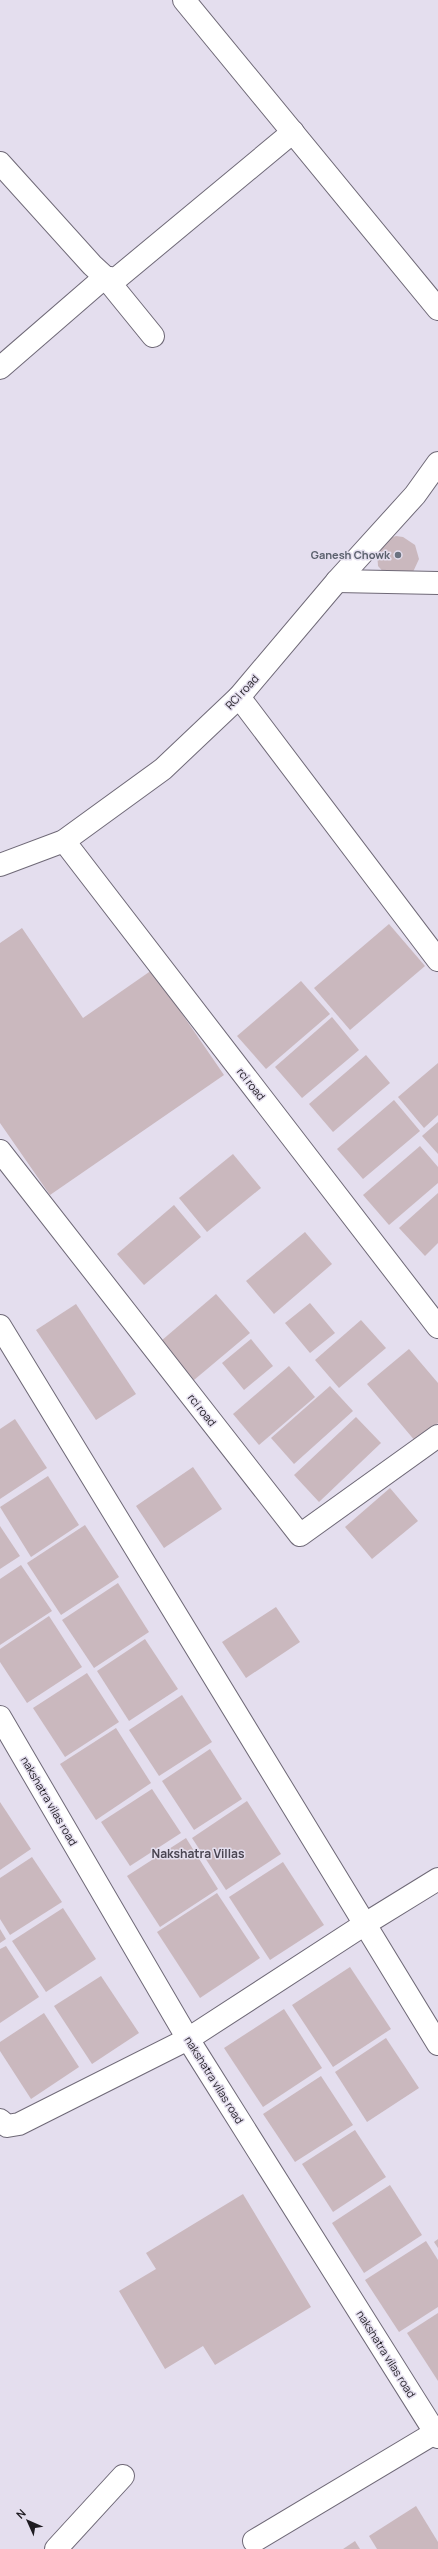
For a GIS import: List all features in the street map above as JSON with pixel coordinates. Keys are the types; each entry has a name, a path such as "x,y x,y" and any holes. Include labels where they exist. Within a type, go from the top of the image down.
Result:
{"street":[{"path":"184,0 438,308"},
{"path":"0,368 105,277 116,278 293,132"},
{"path":"0,163 105,277 153,336"},
{"name":"RCI road","path":"0,865 64,841 163,769 239,697 337,581 415,495 438,463"},
{"path":"337,581 438,582"},
{"path":"239,697 438,960"},
{"name":"rci road","path":"64,841 438,1327"},
{"name":"rci road","path":"0,1151 300,1535 438,1436"},
{"path":"0,1326 438,2044"},
{"name":"nakshatra vilas road","path":"0,1717 188,2039 437,2433"},
{"path":"0,2120 6,2126 20,2124 188,2039 365,1924 438,1879"},
{"path":"253,2546 437,2433"},
{"path":"56,2549 123,2476"}],"building":[{"name":"Ganesh Chowk","path":"396,536 403,537 415,545 419,559 413,572 386,575 378,566 377,552 390,538"},
{"path":"389,924 425,966 350,1030 314,988"},
{"path":"22,928 83,1018 152,970 224,1075 50,1195 0,1123 0,943"},
{"path":"301,981 330,1014 266,1069 237,1036"},
{"path":"332,1017 359,1050 302,1098 275,1067"},
{"path":"366,1055 390,1083 333,1132 309,1104"},
{"path":"438,1063 438,1115 424,1128 398,1097"},
{"path":"394,1100 420,1131 363,1179 337,1149"},
{"path":"438,1122 438,1154 422,1136"},
{"path":"420,1146 438,1167 438,1183 389,1225 363,1195"},
{"path":"233,1154 261,1188 207,1232 179,1198"},
{"path":"438,1193 438,1243 425,1256 399,1228"},
{"path":"174,1205 201,1237 144,1285 117,1254"},
{"path":"305,1232 332,1264 274,1314 246,1281"},
{"path":"216,1294 250,1333 194,1380 161,1341"},
{"path":"310,1303 335,1333 310,1353 285,1323"},
{"path":"76,1304 136,1394 96,1420 36,1330"},
{"path":"361,1320 386,1348 339,1388 315,1360"},
{"path":"251,1339 273,1366 244,1390 222,1363"},
{"path":"409,1349 438,1383 438,1423 416,1442 367,1384"},
{"path":"289,1366 315,1397 259,1445 233,1414"},
{"path":"330,1386 353,1411 294,1464 271,1438"},
{"path":"356,1417 381,1443 319,1502 294,1475"},
{"path":"15,1419 47,1468 0,1499 0,1429"},
{"path":"193,1467 222,1509 164,1548 136,1506"},
{"path":"48,1476 79,1525 31,1557 0,1507"},
{"path":"390,1488 418,1521 372,1559 345,1527"},
{"path":"85,1525 119,1577 61,1615 27,1563"},
{"path":"0,1526 20,1556 0,1569"},
{"path":"21,1565 52,1611 0,1645 0,1579"},
{"path":"118,1583 149,1632 94,1668 62,1620"},
{"path":"276,1607 300,1642 246,1678 222,1642"},
{"path":"49,1616 82,1667 27,1703 0,1662 0,1649"},
{"path":"145,1639 178,1689 129,1721 97,1671"},
{"path":"87,1673 119,1722 65,1757 33,1708"},
{"path":"182,1695 212,1742 159,1776 129,1730"},
{"path":"116,1728 151,1783 96,1820 60,1764"},
{"path":"210,1749 242,1799 194,1830 162,1781"},
{"path":"152,1789 181,1833 130,1866 101,1822"},
{"path":"247,1801 281,1854 226,1890 192,1838"},
{"path":"0,1802 31,1849 0,1870"},
{"path":"186,1838 218,1889 160,1927 127,1876"},
{"path":"32,1857 62,1902 10,1935 0,1919 0,1878"},
{"path":"283,1862 324,1925 270,1960 229,1897"},
{"path":"217,1893 260,1958 200,1998 157,1932"},
{"path":"63,1908 96,1959 46,1992 12,1941"},
{"path":"0,1929 6,1939 0,1943"},
{"path":"6,1946 39,1997 0,2023 0,1949"},
{"path":"350,1967 391,2029 333,2067 292,2005"},
{"path":"101,1976 139,2033 92,2064 54,2006"},
{"path":"284,2009 322,2068 263,2107 224,2048"},
{"path":"44,2013 79,2067 31,2099 0,2051 0,2042"},
{"path":"386,2038 419,2088 367,2122 335,2072"},
{"path":"321,2076 353,2125 295,2162 263,2114"},
{"path":"355,2130 386,2177 333,2212 302,2164"},
{"path":"390,2185 422,2235 364,2273 332,2223"},
{"path":"243,2194 311,2307 215,2365 203,2346 165,2369 119,2291 156,2269 146,2253"},
{"path":"438,2239 438,2248 434,2242"},
{"path":"426,2241 438,2260 438,2307 399,2332 365,2280"},
{"path":"438,2313 438,2381 407,2333"},
{"path":"416,2506 438,2542 438,2549 377,2549 369,2536"},
{"path":"355,2541 360,2549 343,2549"}],"place":[{"name":"Ganesh Chowk","path":"398,555"}],"district":[{"name":"Nakshatra Villas","path":"198,1854"}]}
